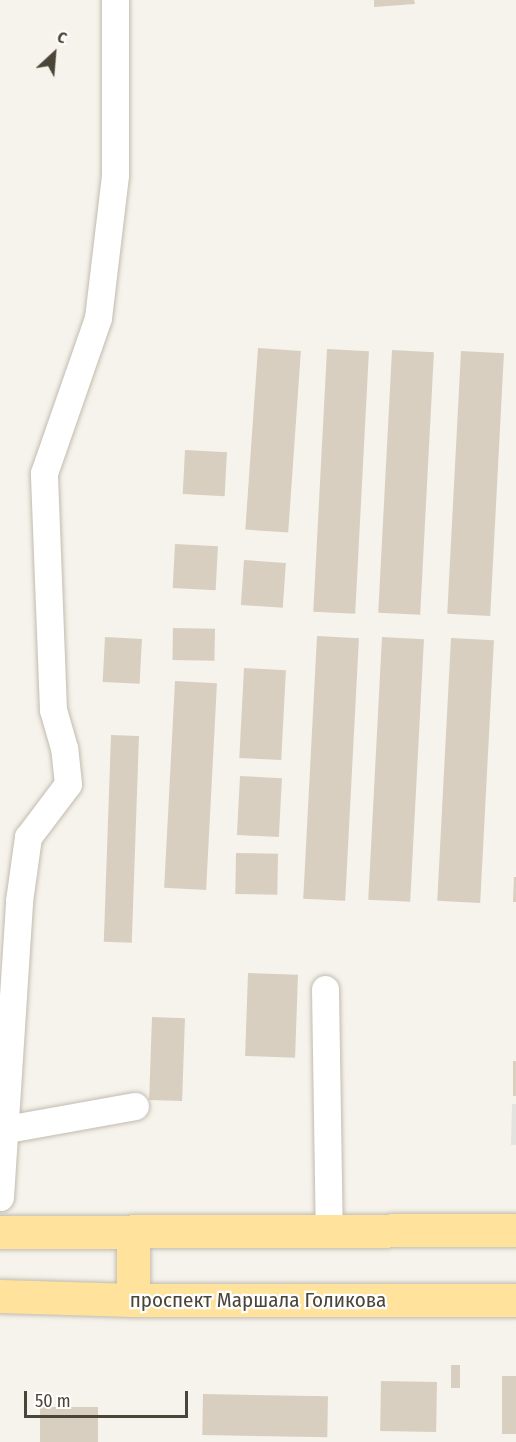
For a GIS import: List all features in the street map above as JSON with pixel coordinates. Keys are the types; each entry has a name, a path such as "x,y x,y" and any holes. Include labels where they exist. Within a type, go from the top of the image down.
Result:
{"main road":[{"path":"0,1232 133,1234 516,1230"},
{"path":"133,1234 133,1300"},
{"name":"проспект Маршала Голикова","path":"0,1296 133,1300 516,1300"}],"lane":[{"path":"0,1197 7,1129 18,901 28,837 68,784 64,748 53,710 44,473 98,318 115,175 116,0"},
{"path":"325,989 329,1232"},
{"path":"7,1129 135,1106"}],"shaded area":[{"path":"512,1104 516,1104 516,1145 511,1145"}],"building":[{"path":"374,0 414,0 415,4 374,7"},
{"path":"258,348 301,351 288,533 245,530"},
{"path":"327,349 369,351 355,614 313,612"},
{"path":"392,350 434,352 420,615 378,613"},
{"path":"461,351 504,353 490,616 447,614"},
{"path":"185,450 227,452 225,496 183,494"},
{"path":"175,544 218,546 216,590 173,588"},
{"path":"244,560 286,563 283,608 241,605"},
{"path":"173,628 215,629 214,661 172,660"},
{"path":"317,636 359,638 345,901 303,899"},
{"path":"105,637 142,639 140,684 103,682"},
{"path":"382,637 424,639 410,902 368,900"},
{"path":"451,638 494,640 480,903 437,901"},
{"path":"244,668 286,670 281,760 239,758"},
{"path":"175,681 217,683 206,890 164,888"},
{"path":"111,735 139,736 132,943 104,942"},
{"path":"240,776 282,778 279,837 237,835"},
{"path":"236,853 278,854 277,895 235,894"},
{"path":"514,877 516,877 516,902 513,902"},
{"path":"248,973 298,975 295,1058 245,1056"},
{"path":"152,1017 185,1018 182,1101 149,1100"},
{"path":"513,1061 516,1061 516,1096 513,1096"},
{"path":"451,1365 460,1365 460,1388 451,1388"},
{"path":"502,1376 516,1376 516,1434 502,1434"},
{"path":"381,1381 437,1382 436,1432 380,1431"},
{"path":"203,1394 328,1396 327,1437 202,1435"},
{"path":"40,1407 98,1407 98,1442 40,1442"}]}
